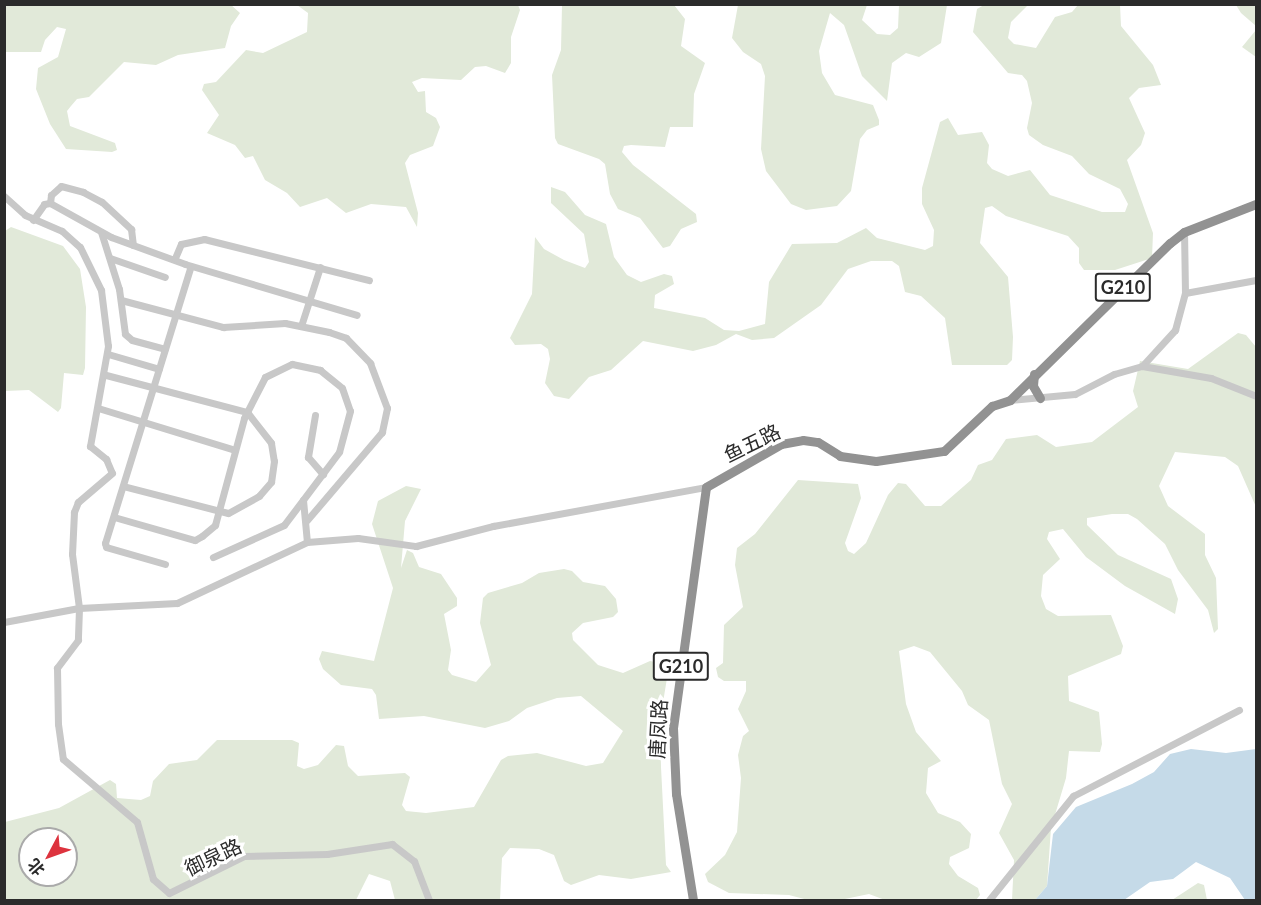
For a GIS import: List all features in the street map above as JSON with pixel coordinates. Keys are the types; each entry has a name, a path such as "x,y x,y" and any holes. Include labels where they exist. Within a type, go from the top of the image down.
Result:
{"highway":[{"name":"G210","path":"1010,399 1142,268 1184,232 1257,204"},
{"path":"1034,374 1033,386 1040,398"},
{"name":"鱼五路","path":"706,488 781,444 802,440 818,442 840,456 876,461 944,451 992,406 1010,399"},
{"name":"唐凤路","path":"693,900 675,794 673,728 706,488"}],"street":[{"path":"50,203 51,195 61,186 83,192 102,202 127,225 133,245"},
{"path":"4,196 33,220 62,231 85,255 101,290 108,354 106,375 90,446 106,459 112,473 78,502 74,512 72,554 79,608"},
{"path":"33,220 44,204 50,203 101,232 133,245 175,258 191,266 357,315"},
{"path":"101,232 121,300 125,334 132,340 165,349"},
{"path":"1142,366 1175,330 1185,293 1184,232"},
{"path":"175,258 181,243 204,239 369,280"},
{"path":"110,258 165,277"},
{"path":"165,564 106,547 173,316 191,266"},
{"path":"301,326 320,267"},
{"path":"1185,293 1257,280"},
{"path":"121,300 173,316 223,327 285,323 301,326 346,338 370,363 387,408 386,423 376,441 359,456 307,520"},
{"path":"108,354 159,369"},
{"path":"114,517 195,540 214,525 247,412 265,377 283,366 302,363 333,379 342,388 350,411 339,452 303,500 272,533 213,557"},
{"path":"1010,399 1075,394 1114,374 1142,366 1211,378 1257,396"},
{"path":"106,375 247,412 271,443 274,461 271,482 244,506 218,513 123,486"},
{"path":"98,408 235,450"},
{"path":"315,415 308,457 322,474"},
{"path":"4,622 79,608 177,603 307,542 358,538 416,546 493,526 706,488"},
{"path":"303,500 307,520 307,542"},
{"name":"御泉路","path":"79,608 78,640 57,668 58,724 63,759 137,822 153,879 169,892 244,856 327,854 392,844 414,861 429,900"},
{"path":"990,899 1072,796 1239,710"}],"green space":[{"path":"230,4 240,13 231,26 225,48 178,55 156,65 124,62 89,97 77,99 67,111 70,126 115,143 117,150 112,152 66,149 50,124 36,89 38,68 58,57 66,29 57,27 45,40 41,52 5,52 5,5"},
{"path":"297,5 518,5 520,10 511,37 511,63 505,73 486,66 475,67 461,80 422,78 412,82 418,92 425,91 426,112 436,118 440,127 433,146 410,155 405,163 418,213 417,227 406,207 371,204 346,213 327,198 300,207 287,193 265,180 253,156 245,158 235,145 207,133 219,115 202,90 204,84 216,82 246,50 263,53 307,32 308,13"},
{"path":"562,5 674,5 685,19 681,46 705,63 694,94 693,127 670,127 665,147 631,145 624,146 622,152 633,165 696,214 697,222 681,229 670,246 663,248 640,218 618,209 610,194 605,164 599,159 558,144 555,138 552,75 561,50"},
{"path":"738,5 867,5 862,20 877,34 890,35 898,28 899,5 947,5 941,43 919,57 906,53 892,63 887,101 862,76 844,25 830,13 819,51 822,73 835,95 873,105 879,120 879,125 867,130 860,139 851,191 837,206 806,210 791,204 766,171 761,149 765,76 761,64 743,52 732,38"},
{"path":"984,5 1028,5 1011,22 1008,38 1014,44 1036,48 1055,17 1072,12 1078,5 1120,5 1121,26 1153,65 1161,85 1139,88 1129,98 1145,133 1141,145 1127,160 1153,233 1152,258 1115,270 1084,270 1079,263 1079,248 1068,236 1006,216 992,206 985,208 980,243 1008,277 1013,337 1012,360 1007,365 952,365 945,318 921,296 905,292 899,266 892,261 871,261 848,269 821,305 774,338 752,340 736,334 716,345 693,351 643,341 611,370 589,377 569,399 554,396 545,383 550,359 548,349 541,344 515,345 510,338 532,294 535,237 544,249 564,260 585,268 589,262 584,234 551,203 551,187 565,192 585,215 606,224 614,257 627,275 641,282 664,274 672,276 674,284 655,295 654,308 705,318 724,330 739,331 765,324 769,282 792,244 837,243 866,228 877,238 925,250 933,246 934,230 922,204 922,188 940,122 948,118 958,135 982,132 989,145 987,163 992,169 1008,176 1030,170 1050,195 1102,212 1125,212 1128,204 1120,189 1089,174 1072,156 1043,145 1029,135 1027,128 1032,103 1027,81 1022,75 1008,73 973,32 977,9"},
{"path":"1236,5 1256,5 1256,26 1241,13"},
{"path":"1256,30 1256,57 1242,47"},
{"path":"11,227 63,246 80,269 86,307 85,368 83,375 64,373 61,408 58,412 29,390 5,391 5,231"},
{"path":"1238,333 1246,335 1256,347 1256,507 1238,466 1225,457 1175,452 1159,486 1168,506 1205,534 1205,555 1216,578 1218,629 1214,633 1208,610 1178,570 1165,544 1137,519 1128,514 1112,514 1087,518 1087,525 1118,555 1171,579 1178,599 1175,614 1125,586 1086,557 1063,529 1049,532 1047,539 1060,559 1043,575 1041,596 1046,609 1058,616 1111,615 1123,646 1121,654 1068,676 1069,701 1099,712 1102,744 1100,752 1069,751 1066,778 1051,828 1047,886 1035,900 1012,900 1014,860 999,833 1012,804 1002,784 989,720 968,705 962,691 930,652 914,646 899,651 906,704 916,732 941,761 928,768 926,793 938,813 960,822 971,834 969,848 950,857 949,864 958,876 978,888 980,895 976,900 885,900 869,894 840,900 808,900 789,895 729,893 708,882 705,874 725,855 737,832 741,778 738,755 743,736 749,731 738,709 746,691 746,681 724,681 718,677 716,668 723,663 724,625 743,607 735,565 737,548 755,534 798,480 858,484 861,498 845,543 848,551 854,554 866,543 888,495 898,483 906,484 925,506 941,506 971,480 978,465 992,460 1006,439 1037,435 1056,447 1092,442 1138,407 1133,391 1140,361 1188,369"},
{"path":"406,486 421,489 405,521 401,568 407,550 413,553 419,567 441,574 457,598 457,606 444,614 451,650 448,670 452,675 476,682 491,665 480,623 483,598 488,593 522,583 539,573 564,569 572,571 583,582 605,586 616,599 618,612 613,617 583,623 572,633 573,640 598,665 623,673 650,661 665,664 667,678 660,721 661,767 666,865 671,872 631,879 599,875 571,885 564,881 554,855 539,849 510,848 502,858 500,900 395,900 390,881 369,874 356,900 5,900 5,822 59,808 110,780 116,784 117,798 141,800 150,796 153,781 169,764 197,760 217,740 292,740 299,743 297,766 304,769 318,765 336,745 344,746 348,766 358,776 405,773 410,777 402,805 406,811 426,813 474,807 501,760 508,756 537,753 586,766 603,763 623,731 581,696 557,698 527,708 509,721 485,728 424,716 379,719 376,695 372,689 341,685 323,669 319,659 322,651 374,661 393,588 372,524 378,501"},
{"path":"1198,883 1204,885 1207,900 1172,900"}],"water":[{"path":"1191,749 1226,753 1256,749 1256,900 1245,900 1230,878 1196,862 1173,879 1150,882 1124,900 1035,900 1047,886 1053,834 1076,807 1132,784 1154,772 1170,754"}]}
